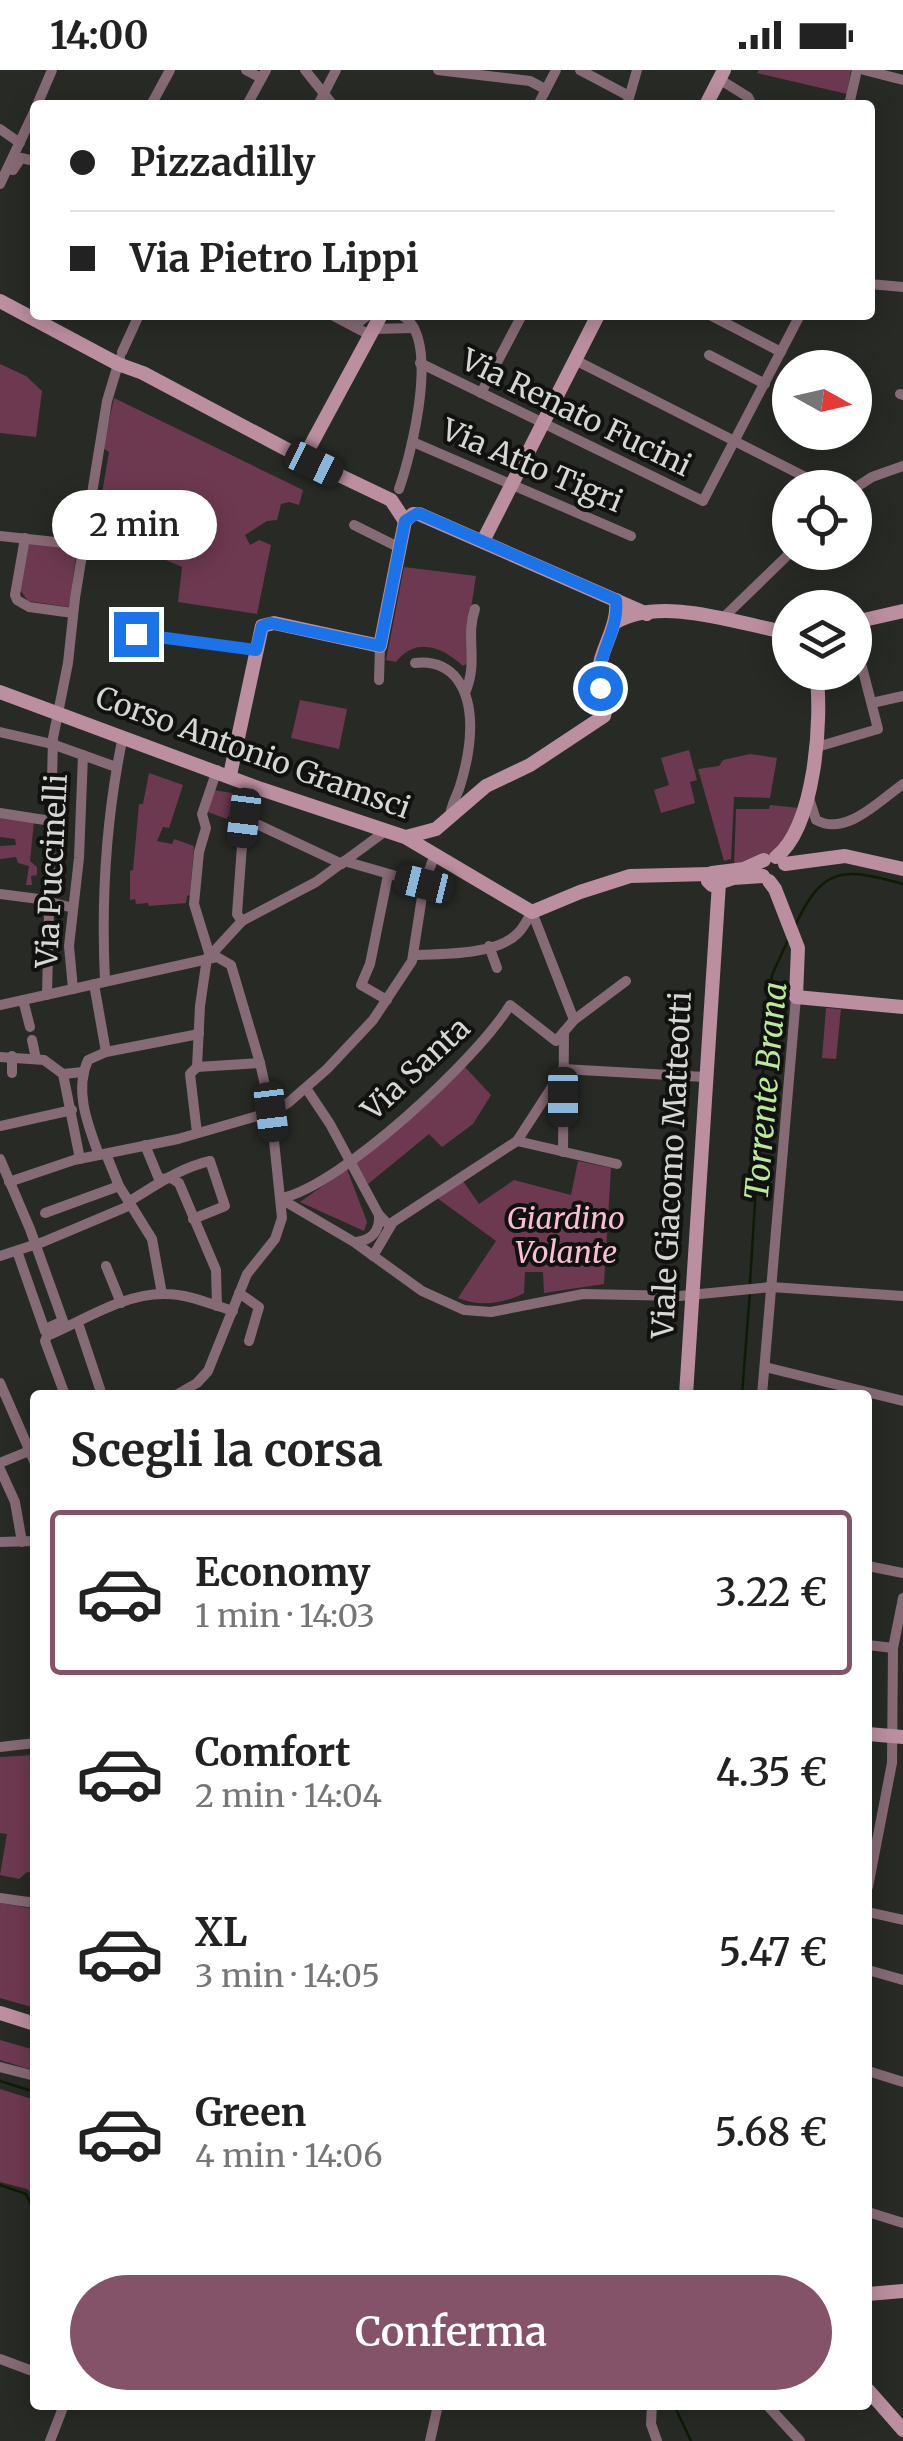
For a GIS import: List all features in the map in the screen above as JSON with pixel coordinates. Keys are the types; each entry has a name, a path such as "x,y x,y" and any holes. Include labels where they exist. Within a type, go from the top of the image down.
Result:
{"street":[{"path":"39,100 52,70"},
{"path":"154,100 170,70"},
{"path":"246,70 263,74 250,100"},
{"path":"305,70 329,100"},
{"path":"320,100 336,70"},
{"path":"438,70 533,75 545,89"},
{"path":"540,100 556,70"},
{"path":"580,70 628,100 638,70"},
{"path":"851,100 861,70 903,80"},
{"path":"709,100 722,75 750,100"},
{"path":"0,185 30,120"},
{"path":"0,129 20,143"},
{"path":"0,185 19,160 30,159"},
{"path":"875,285 903,288"},
{"path":"0,301 30,315"},
{"path":"39,320 394,502 405,521 379,649 379,680"},
{"path":"47,994 56,711 70,652 107,401 116,357 135,320"},
{"path":"342,320 354,326 373,323 414,328"},
{"path":"399,489 419,410 420,363 411,320"},
{"path":"481,393 519,320"},
{"path":"482,541 595,320"},
{"path":"720,320 778,350"},
{"path":"783,350 798,320"},
{"path":"304,456 373,323"},
{"path":"708,356 765,384"},
{"path":"575,360 791,470"},
{"name":"Via Renato Fucini","path":"420,363 700,501 707,497 735,442"},
{"path":"735,442 772,371"},
{"name":"Via Atto Tigri","path":"413,442 631,536"},
{"path":"872,478 903,466"},
{"path":"405,521 418,513 646,614"},
{"path":"354,525 400,548"},
{"path":"0,536 83,545"},
{"path":"15,595 25,538"},
{"path":"725,616 772,570"},
{"path":"0,593 15,595 25,606 73,613"},
{"path":"405,836 436,829 486,786 530,765 603,717 606,708 598,683 600,665 616,622 616,600"},
{"path":"465,692 473,672 472,625 476,609"},
{"path":"872,618 903,610"},
{"path":"616,622 646,614 725,616 772,628"},
{"path":"197,1067 208,957 194,904 199,852 206,828 203,811 223,773 262,626 271,623 379,649"},
{"path":"118,632 256,650"},
{"path":"416,663 445,668 465,692 468,740 461,783 450,816"},
{"path":"763,1390 765,1288 798,948 784,917 771,868 787,845 808,794 817,747 816,690"},
{"path":"817,747 875,731 878,727 868,690"},
{"name":"Corso Antonio Gramsci","path":"0,692 223,773 361,816 405,836 532,912"},
{"path":"872,704 903,696"},
{"path":"0,732 52,744 116,767"},
{"path":"106,1052 100,983 102,894 123,736"},
{"name":"Via Puccinelli","path":"72,989 69,946 80,858 83,755"},
{"path":"808,794 816,820 837,824 859,816 903,784"},
{"path":"0,813 51,821"},
{"path":"242,921 236,914 244,818 343,862 424,884"},
{"path":"0,1195 7,1180 271,1112 306,1088 373,1020 414,954 436,829"},
{"path":"208,957 242,921 316,882 387,830"},
{"path":"414,954 460,953 489,946 516,935 532,912 624,878 686,876 713,880 744,869 845,856 903,869"},
{"path":"387,1000 361,985 370,964 388,876"},
{"name":"Viale Giacomo Matteotti","path":"686,1390 714,938 713,880"},
{"path":"0,894 73,908"},
{"path":"532,912 574,1020"},
{"path":"48,947 69,946"},
{"path":"489,946 497,968"},
{"path":"0,1005 208,957 228,960 271,1112 282,1198 279,1231 252,1267 208,1371 185,1390"},
{"path":"563,1152 564,1031 626,982"},
{"path":"796,998 903,1007"},
{"path":"24,1000 30,1027"},
{"name":"Via Santa","path":"282,1198 303,1192 399,1123 489,1036 510,1005 556,1041 564,1031"},
{"path":"80,1159 76,1109 88,1060 106,1052 199,1034"},
{"path":"32,1040 36,1058"},
{"path":"12,1073 6,1057 36,1058 63,1074 76,1109 152,1239 162,1294"},
{"path":"197,1133 190,1074 197,1067 260,1063"},
{"path":"564,1069 705,1077"},
{"path":"373,1256 390,1225 517,1141 564,1069"},
{"path":"63,1074 83,1072"},
{"path":"306,1088 379,1215 390,1225"},
{"path":"0,1126 76,1109"},
{"path":"517,1141 618,1164"},
{"path":"145,1145 167,1178 180,1183 216,1270 217,1306"},
{"path":"0,1160 28,1220 63,1321 46,1332"},
{"path":"0,1256 34,1246 130,1204 167,1178 210,1161 225,1206 191,1214"},
{"path":"45,1213 119,1186"},
{"path":"282,1198 434,1298 474,1312 519,1308 583,1294 692,1295 765,1288 903,1296"},
{"path":"354,1242 373,1234 379,1226 379,1215"},
{"path":"17,1250 64,1390"},
{"path":"106,1266 121,1303"},
{"path":"240,1293 259,1307 249,1341"},
{"path":"46,1332 78,1323 121,1303 162,1294 191,1297 233,1311"},
{"path":"78,1323 100,1390"},
{"path":"765,1367 852,1390"},
{"path":"0,1383 30,1445"},
{"path":"872,1395 903,1401"},
{"path":"22,1542 15,1502 0,1466 30,1450"},
{"path":"0,1542 30,1541"},
{"path":"872,1567 903,1573"},
{"path":"872,1852 898,1736 893,1648 903,1598"},
{"path":"872,1645 893,1648"},
{"path":"872,1734 898,1736"},
{"path":"0,1747 30,1744"},
{"path":"0,1898 30,1902"},
{"path":"872,1913 903,1920"},
{"path":"872,1971 903,1980"},
{"path":"0,2013 30,2022"},
{"path":"0,2067 30,2075"},
{"path":"872,2072 903,2082"},
{"path":"872,2213 903,2223"},
{"path":"872,2294 903,2291"},
{"path":"0,2359 30,2370"},
{"path":"872,2396 900,2436"},
{"path":"50,2441 62,2410"},
{"path":"430,2441 437,2410"},
{"path":"652,2410 656,2441"},
{"path":"772,2410 800,2441"}],"green space":[{"path":"851,70 847,94 757,73"},
{"path":"0,364 26,376 42,391 36,437 0,433"},
{"path":"114,398 303,490 299,505 281,504 277,520 267,521 245,535 250,545 259,540 271,545 257,614 178,602 182,567 125,546 115,530 105,533 96,529 109,452 103,448"},
{"path":"29,542 77,549 69,607 28,601 20,590"},
{"path":"404,567 476,576 469,622 471,661 463,666 430,647 412,649 396,662 386,660"},
{"path":"300,700 347,709 339,749 291,738"},
{"path":"689,750 697,780 690,782 695,803 661,813 654,790 669,785 661,758"},
{"path":"750,754 777,758 770,798 734,797 731,859 724,861 698,769"},
{"path":"149,773 183,785 169,828 163,827 157,841 172,844 174,839 194,846 186,903 149,906 130,900 139,804 143,804"},
{"path":"240,788 246,791 238,818 229,815 227,819 205,811 213,790 238,794"},
{"path":"770,805 800,808 777,850 761,860 734,867 736,809 769,809"},
{"path":"0,816 34,821 30,861 37,867 37,875 31,876 32,885 26,885 29,866 18,863 16,857 0,859 0,846 16,845 15,839 0,837"},
{"path":"826,1008 841,1009 836,1059 822,1058"},
{"path":"464,1066 491,1095 473,1124 442,1147 429,1134 368,1184 355,1164 357,1161"},
{"name":"Giardino Volante","path":"578,1161 611,1168 604,1284 544,1293 543,1272 525,1272 524,1293 516,1297 483,1303 458,1298 496,1241 437,1198 463,1181 479,1204 514,1180 571,1195"},
{"path":"347,1169 367,1222 364,1231 300,1202"},
{"path":"30,1755 30,1872 19,1879 0,1875 7,1834 0,1833 0,1757"},
{"path":"0,1903 30,1908 30,2007 0,1998"},
{"path":"0,2040 30,2049 30,2069 0,2060"},
{"path":"0,2089 30,2098 30,2192 0,2182"}],"waterway":[{"name":"Torrente Brana","path":"796,924 816,891 838,876 866,875 903,884"},
{"name":"Torrente Brana","path":"750,1283 767,1008 772,975 788,940"},
{"name":"Torrente Brana","path":"742,1390 750,1291"},
{"name":"Torrente Brana","path":"0,2081 30,2090"},
{"path":"0,2185 26,2194 30,2202"},
{"path":"676,2410 691,2441"}],"route":[{"path":"136,634 256,650 262,626 271,623 380,646 405,521 418,513 616,600 616,622 600,665 600,688"}]}
